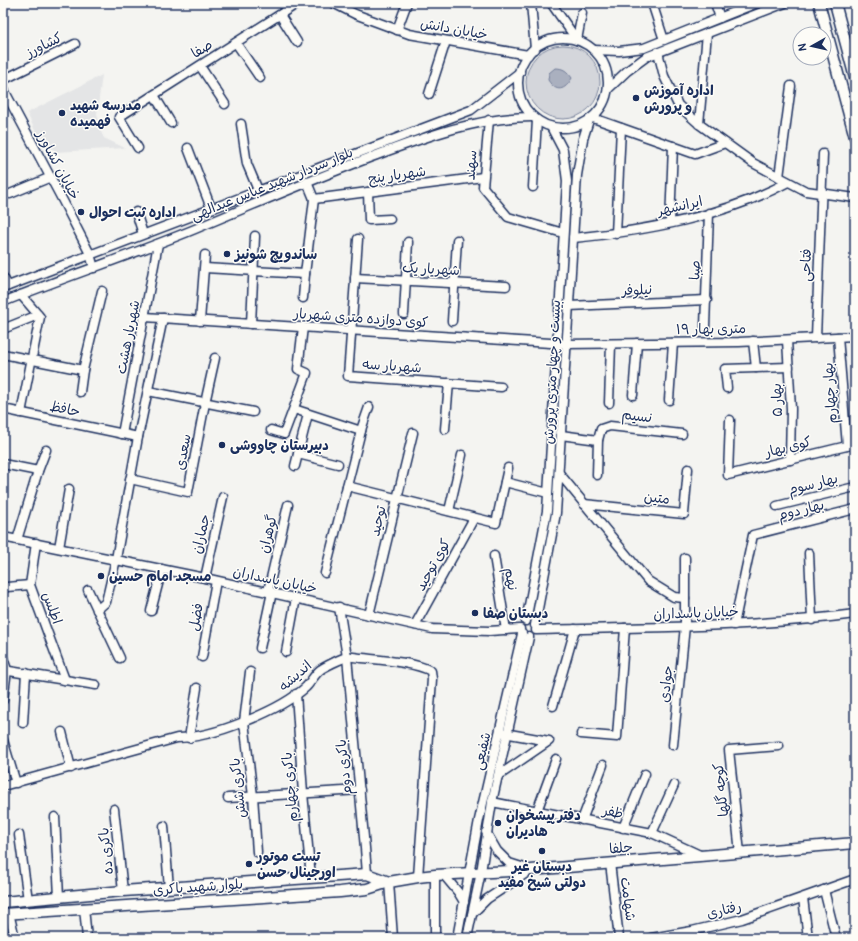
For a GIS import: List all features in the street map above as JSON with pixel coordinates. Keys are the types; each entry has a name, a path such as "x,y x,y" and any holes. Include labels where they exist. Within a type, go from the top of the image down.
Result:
{"main road":[{"path":"819,3 855,137"},
{"path":"835,3 853,61 855,78"},
{"name":"جلفا","path":"389,882 418,876 439,874 530,870 855,843"},
{"name":"بلوار شهید باکری","path":"3,902 123,891 367,874 389,882"},
{"name":"بلوار شهید باکری","path":"6,914 340,892 367,889 389,882"}],"street":[{"name":"صفا","path":"138,148 119,117 298,3"},
{"name":"خیابان دانش","path":"333,3 355,14 409,34 528,55"},
{"path":"397,30 407,3"},
{"path":"531,3 535,49"},
{"path":"551,3 577,40"},
{"path":"652,3 664,40"},
{"path":"716,3 720,18"},
{"path":"594,50 644,48 757,3"},
{"path":"608,89 627,71 646,57 785,3"},
{"path":"577,40 582,13"},
{"path":"280,15 297,42"},
{"path":"699,124 707,33"},
{"path":"562,38 577,40 594,50 603,61 608,74 606,100 600,110 591,119 580,126 566,129 551,127 535,118 525,107 520,96 518,84 520,72 528,55 540,45 550,40 562,38"},
{"path":"429,94 446,41"},
{"path":"236,43 260,78"},
{"name":"کشاورز","path":"3,80 75,44"},
{"path":"658,52 664,76 678,105 699,124 725,144 753,163 806,191 855,198"},
{"path":"200,66 225,104"},
{"name":"بلوار سردار شهید عباس عبدالهی","path":"5,287 471,110 520,72"},
{"path":"779,177 791,86"},
{"name":"خیابان کشاورز","path":"3,88 51,177 90,254 94,268"},
{"path":"154,95 171,122"},
{"name":"بلوار سردار شهید عباس عبدالهی","path":"3,302 158,244 306,182 423,138 489,120 511,117 535,118"},
{"path":"533,187 535,118"},
{"path":"591,119 695,154 725,144"},
{"name":"بیست و چهار متری پرورش","path":"536,627 556,513 577,175 583,139 591,119"},
{"name":"سهند","path":"489,120 483,188 508,217 563,233"},
{"path":"241,124 247,164 258,190"},
{"name":"بیست و چهار متری پرورش","path":"526,621 547,511 567,181 563,150 551,127"},
{"path":"616,234 621,128"},
{"path":"670,222 673,146"},
{"path":"188,148 211,208"},
{"name":"فتاحی","path":"816,338 823,154"},
{"path":"10,194 51,177"},
{"name":"شهریار پنج","path":"314,199 483,177"},
{"path":"303,298 314,199 306,182"},
{"name":"ایرانشهر","path":"573,238 616,234 726,209 766,194 788,182"},
{"path":"368,192 370,220 390,219"},
{"path":"136,212 143,234"},
{"name":"صبا","path":"705,327 709,213"},
{"path":"250,324 255,236"},
{"name":"شهریار سه","path":"358,239 348,376 501,387"},
{"path":"452,321 457,240"},
{"path":"404,314 408,242"},
{"name":"شهریار هشت","path":"122,434 158,244"},
{"path":"200,321 205,255"},
{"path":"205,268 305,274"},
{"path":"3,277 5,287"},
{"name":"شهریار یک","path":"355,278 506,286"},
{"path":"80,392 83,370 102,291"},
{"path":"21,295 40,317 21,413"},
{"name":"نیلوفر","path":"569,306 707,300"},
{"path":"3,329 38,315"},
{"name":"کوی دوازده متری شهریار","path":"145,317 566,344"},
{"path":"97,610 106,602 116,559 130,479 163,318"},
{"path":"271,430 284,434 307,373 298,369 303,327"},
{"name":"۱۹ متری بهار","path":"566,344 753,341 855,336"},
{"name":"بهار چهارم","path":"838,337 851,445"},
{"name":"بهار ۵","path":"787,340 791,409 790,460"},
{"path":"753,341 756,368"},
{"path":"633,395 637,343"},
{"path":"669,400 673,343"},
{"path":"609,403 611,344"},
{"path":"3,354 83,370"},
{"name":"سعدی","path":"130,479 188,492 215,358"},
{"path":"727,388 725,369 789,367"},
{"path":"445,429 449,383"},
{"path":"148,391 253,412"},
{"path":"325,573 361,430 369,407"},
{"name":"حافظ","path":"3,409 138,438"},
{"path":"294,409 361,430"},
{"path":"295,466 308,414"},
{"name":"کوی بهار","path":"730,420 728,475 851,445"},
{"name":"نسیم","path":"598,440 601,429 610,426 682,434"},
{"name":"توحید","path":"370,615 413,433"},
{"path":"561,435 598,440 597,475"},
{"path":"17,540 46,450"},
{"path":"298,454 338,464"},
{"path":"449,511 462,455"},
{"path":"3,464 38,471"},
{"path":"347,486 496,523 508,468"},
{"name":"متین","path":"584,504 684,514 688,469"},
{"path":"559,473 648,581 674,597 685,598"},
{"path":"505,482 548,493"},
{"name":"بهار سوم","path":"777,506 855,487"},
{"path":"59,548 70,489"},
{"name":"جماران","path":"204,578 223,497"},
{"name":"گوهران","path":"260,648 288,505"},
{"name":"بهار دوم","path":"734,625 753,535 855,509"},
{"name":"کوی توحید","path":"415,625 474,518"},
{"name":"خیابان پاسداران","path":"3,537 116,559 270,592 432,629 489,631 506,630 524,634"},
{"name":"اطلس","path":"36,544 30,585 65,680"},
{"path":"809,553 812,620"},
{"name":"نهم","path":"494,556 506,630"},
{"name":"جوادی","path":"673,745 686,626 685,558"},
{"path":"151,611 162,569"},
{"name":"فضل","path":"202,657 216,581"},
{"path":"3,589 7,587 30,585"},
{"path":"88,590 120,658"},
{"path":"286,652 296,598"},
{"name":"باکری دوم","path":"339,608 347,657 367,874"},
{"name":"خیابان پاسداران","path":"536,627 574,629 734,625 812,620 855,614"},
{"path":"526,621 531,621 536,627 534,635 524,634 521,624 526,621"},
{"path":"581,734 617,737 625,628"},
{"path":"553,706 574,629"},
{"name":"شفیعی","path":"467,938 481,872 486,832 498,776 504,733 524,634"},
{"path":"347,657 396,662 424,667 431,671 432,679 418,876"},
{"name":"اندیشه","path":"3,786 177,738 189,738 244,722 285,702 307,687 320,670 347,657"},
{"path":"3,658 5,670 3,700"},
{"path":"5,670 96,685"},
{"name":"باکری شش","path":"250,672 244,722 253,796 257,852"},
{"path":"23,723 26,673"},
{"path":"189,738 197,688"},
{"name":"باکری چهارم","path":"296,694 311,878"},
{"path":"62,732 71,768"},
{"path":"498,776 549,741 504,733"},
{"name":"شفیعی","path":"457,938 479,820 504,733"},
{"path":"3,740 16,783"},
{"name":"کوچه گلها","path":"740,853 730,750 779,746"},
{"path":"536,811 556,759"},
{"path":"582,820 603,765"},
{"path":"623,828 645,774"},
{"path":"652,833 674,785"},
{"path":"228,798 360,790"},
{"name":"ظفر","path":"492,802 652,833 702,856"},
{"name":"باکری ده","path":"114,809 123,891"},
{"path":"54,817 60,897"},
{"path":"164,826 169,888"},
{"path":"486,832 497,851 509,863 530,870"},
{"path":"19,835 28,900"},
{"name":"شهامت","path":"610,863 619,938"},
{"path":"473,913 488,899 530,870"},
{"path":"439,874 458,892 464,902"},
{"path":"435,938 439,874"},
{"name":"رفتاری","path":"651,938 695,934 855,879"},
{"path":"389,882 394,938"},
{"path":"824,890 836,938"},
{"path":"803,898 808,938"},
{"path":"84,908 87,938"},
{"path":"6,914 15,938"}],"shaded area":[{"path":"563,45 584,51 594,61 600,82 594,103 584,113 563,119 542,113 532,103 526,82 532,61 542,51"},
{"name":"مدرسه شهید فهمیده","path":"102,75 97,114 101,132 104,138 125,148 56,152 38,137 27,113"}],"water":[{"path":"555,68 565,70 572,78 566,86 560,89 554,87 548,80 549,73"}],"place":[{"name":"اداره آموزش و پرورش","path":"636,98"},
{"name":"مدرسه شهید فهمیده","path":"62,113"},
{"name":"اداره ثبت احوال","path":"81,212"},
{"name":"ساندویچ شونیز","path":"227,254"},
{"name":"دبیرستان چاووشی","path":"222,445"},
{"name":"مسجد امام حسین","path":"101,576"},
{"name":"دبستان صفا","path":"475,613"},
{"name":"دفتر پیشخوان هادیران","path":"498,823"},
{"name":"دبستان غیر دولتی شیخ مفید","path":"542,851"},
{"name":"تست موتور اورجینال حسن","path":"249,864"}]}
